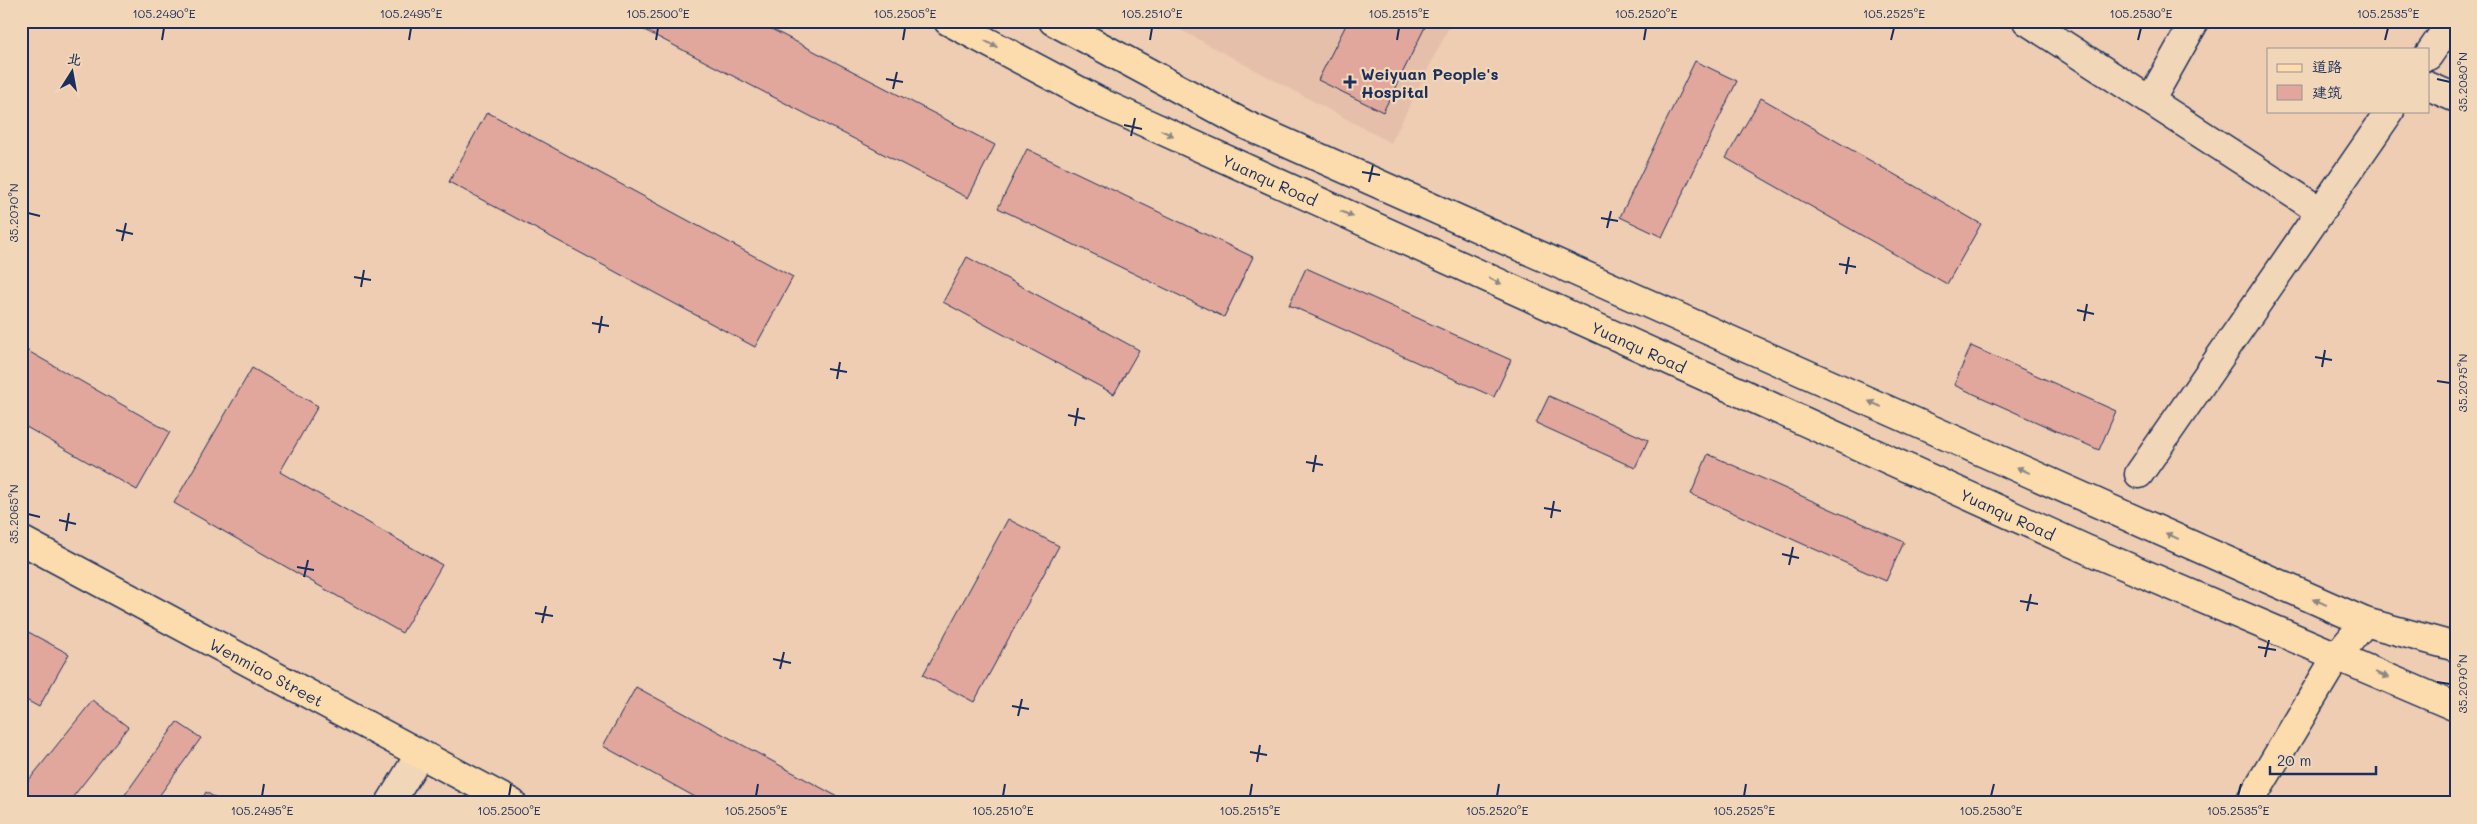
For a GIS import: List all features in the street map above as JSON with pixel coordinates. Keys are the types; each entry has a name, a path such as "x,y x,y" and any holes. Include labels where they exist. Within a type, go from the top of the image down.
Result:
{"main road":[{"name":"Yuanqu Road","path":"948,21 1113,108 2088,550 2456,706"},
{"path":"1053,21 1246,125 2365,622 2456,647"},
{"name":"Wenmiao Street","path":"21,540 512,803"},
{"path":"2249,803 2337,656 2365,622"}],"street":[{"path":"2027,21 2320,211"},
{"path":"2150,101 2195,21"},
{"path":"2430,53 2452,21"},
{"path":"2430,87 2456,98"},
{"path":"2139,474 2389,112"},
{"path":"390,803 420,754"}],"shaded area":[{"name":"Weiyuan People's Hospital","path":"1164,21 1452,21 1391,143"}],"building":[{"path":"627,21 756,21 995,145 968,198"},
{"path":"1348,21 1428,21 1383,112 1318,80"},
{"path":"1695,61 1737,81 1662,237 1620,217"},
{"path":"1761,98 1981,224 1947,284 1726,158"},
{"path":"487,112 793,277 755,347 449,182"},
{"path":"1027,149 1253,257 1224,317 998,208"},
{"path":"967,257 1139,350 1114,394 943,302"},
{"path":"1306,268 1511,360 1494,397 1289,305"},
{"path":"1971,346 2116,411 2099,450 1954,385"},
{"path":"21,347 170,432 137,490 21,424"},
{"path":"252,368 318,406 280,472 442,565 402,633 174,503"},
{"path":"1549,396 1648,440 1635,468 1536,423"},
{"path":"1708,454 1904,542 1886,581 1691,494"},
{"path":"1008,519 1059,546 974,702 923,675"},
{"path":"21,628 69,654 39,707 21,697"},
{"path":"636,687 849,803 706,803 603,746"},
{"path":"93,700 128,727 68,803 21,803 21,790"},
{"path":"177,722 201,738 154,803 119,803"},
{"path":"206,792 223,803 200,803"}],"place":[{"name":"Weiyuan People's Hospital","path":"1350,82"}]}
